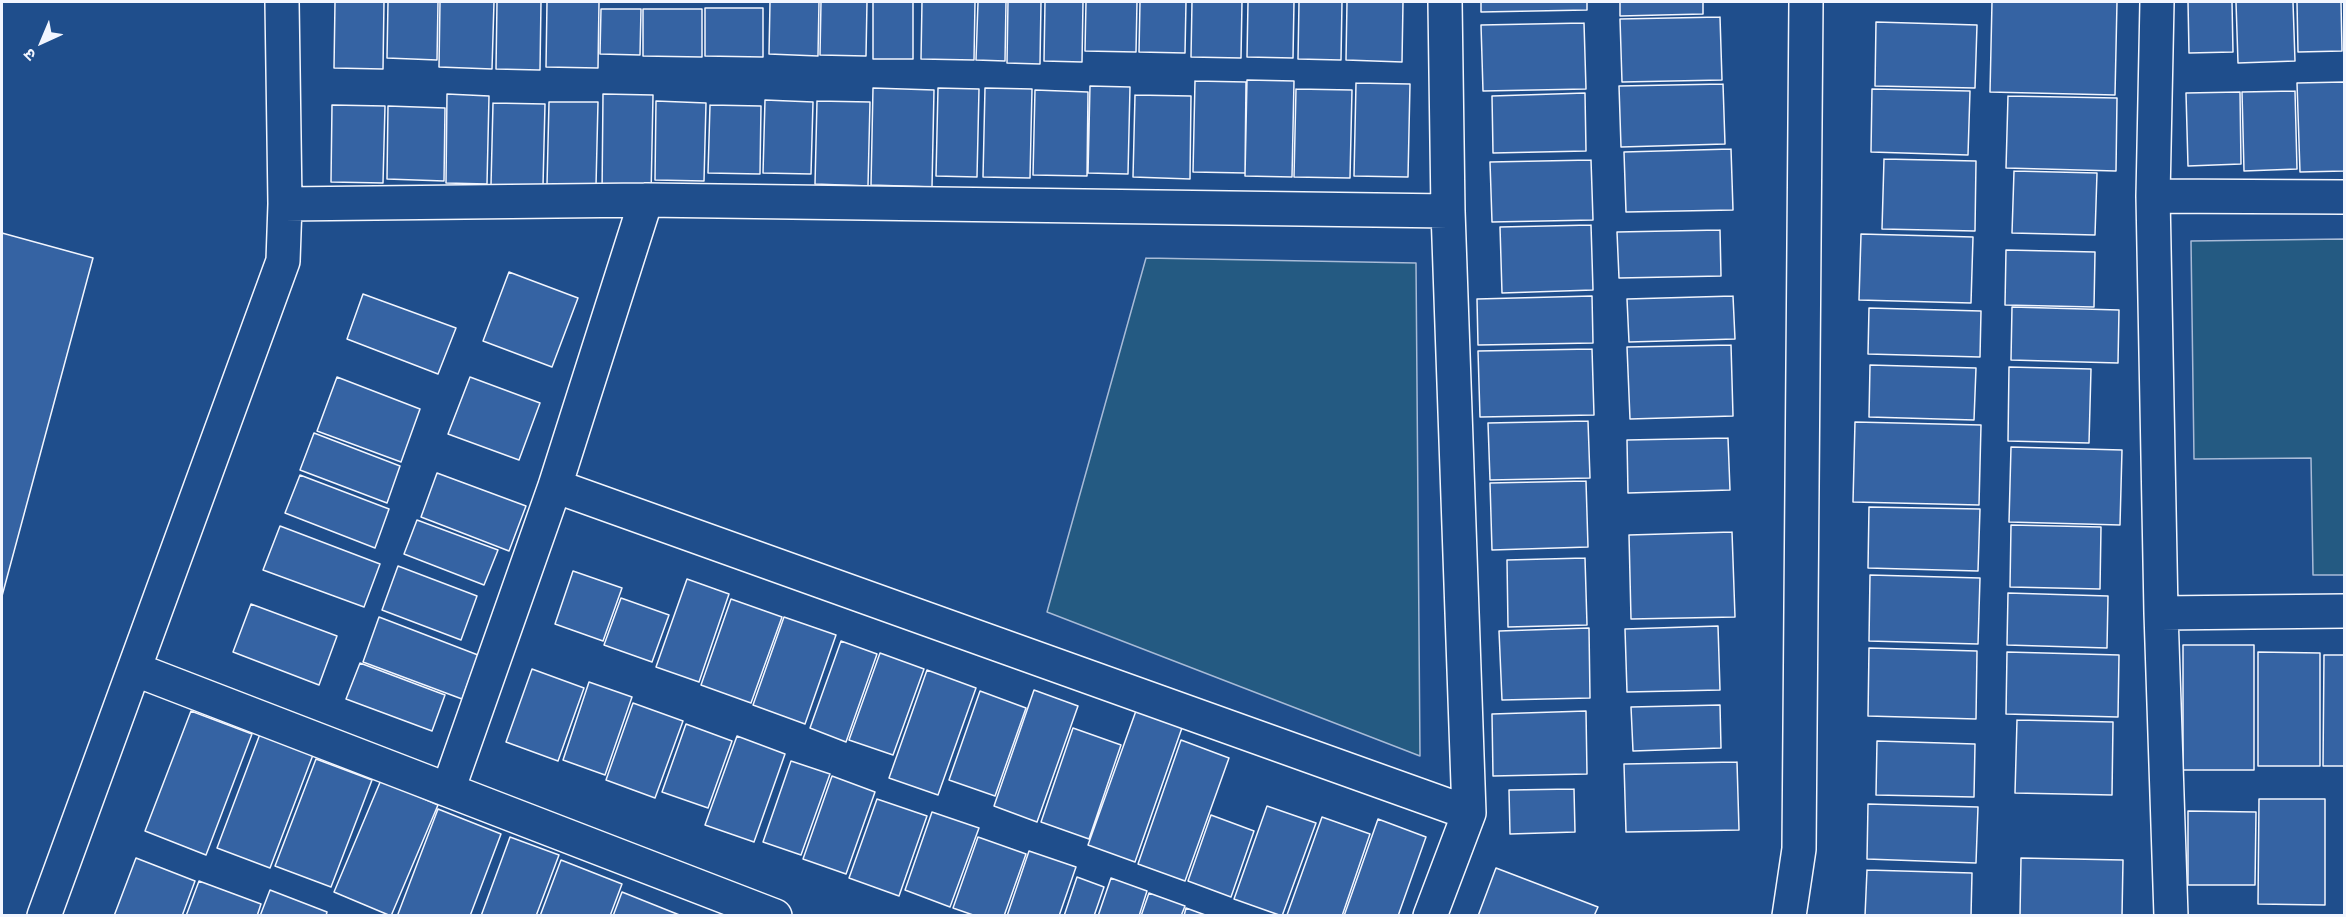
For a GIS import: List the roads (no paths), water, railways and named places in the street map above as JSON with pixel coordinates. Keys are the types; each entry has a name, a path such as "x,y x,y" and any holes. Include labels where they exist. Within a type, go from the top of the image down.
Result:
{"street":[{"path":"44,915 282,261 285,204 282,2"},
{"path":"1430,915 1469,813 1448,211 1445,2"},
{"path":"1789,915 1798,849 1806,2"},
{"path":"2157,2 2153,196 2161,613 2171,915"},
{"path":"2153,196 2344,197"},
{"path":"285,204 646,200 1448,211"},
{"path":"448,790 555,486 646,200"},
{"path":"555,486 1469,813"},
{"path":"2161,613 2344,611"},
{"path":"134,669 775,915"}]}
